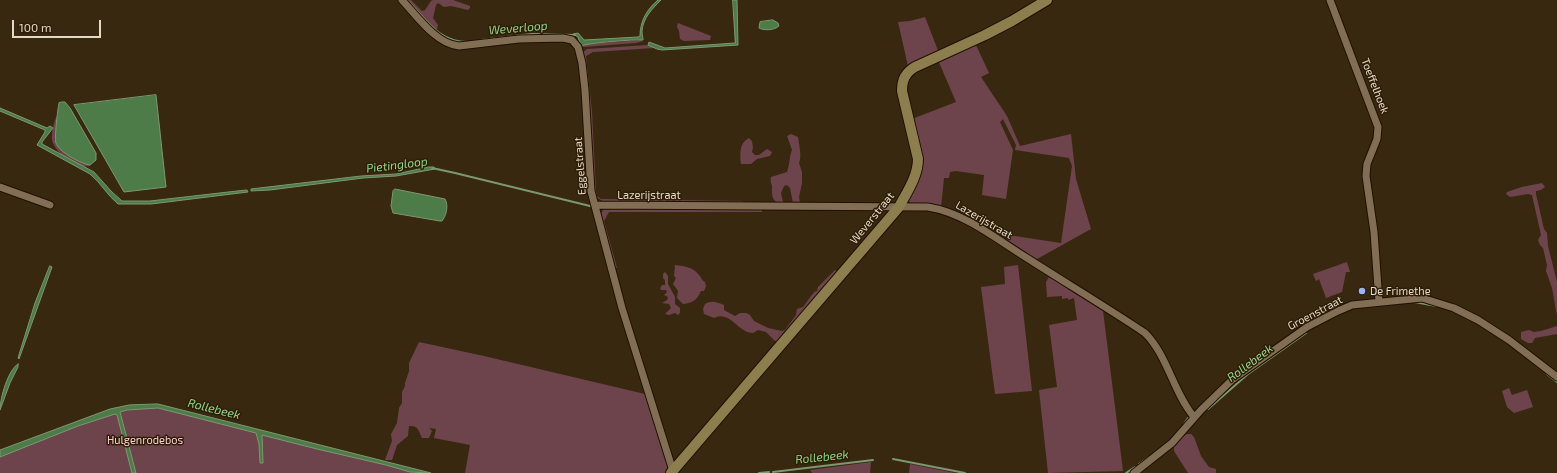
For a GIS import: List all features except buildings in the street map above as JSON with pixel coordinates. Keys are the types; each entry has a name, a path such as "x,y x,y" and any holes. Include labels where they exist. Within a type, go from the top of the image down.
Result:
{"street":[{"name":"Eggelstraat","path":"402,0 439,38 451,45 459,46 541,38 567,38 576,43 580,53 585,90 591,190 622,308 672,472"},
{"name":"Weverstraat","path":"672,472 899,207 918,168 918,158 902,91 902,82 905,74 915,67 1012,21 1047,0"},
{"name":"Toeffelhoek","path":"1330,0 1378,127 1376,139 1367,164 1366,176 1374,232 1379,302"},
{"path":"0,187 50,205"},
{"name":"Lazerijstraat","path":"595,206 928,207 959,216 1145,333 1155,345 1180,396 1194,418"},
{"name":"Groenstraat","path":"1134,473 1172,443 1194,418 1232,380 1307,328 1352,305 1422,298 1459,310 1478,320 1509,340 1557,377"}],"green space":[{"path":"406,0 411,0 422,11 425,10 433,0 453,0 470,6 470,8 468,10 451,6 444,7 438,3 436,5 433,18 438,25 437,29 434,30"},
{"path":"925,17 939,53 908,66 898,22 910,21"},
{"path":"678,23 711,36 710,40 684,41 680,39 677,27"},
{"path":"643,41 636,43 581,46 583,44"},
{"path":"975,43 989,73 981,77 1007,116 1020,146 1071,134 1076,179 1091,229 1037,259 1006,241 1008,235 1061,243 1072,166 1069,158 1015,150 1016,145 1003,119 1000,122 1013,150 1006,199 982,195 984,175 956,171 950,172 949,178 944,178 941,207 911,204 907,198 914,184 912,119 956,102 938,60"},
{"path":"648,45 654,48 593,52 586,56 592,112 597,196 601,199 743,201 743,204 604,202 595,196 582,53 587,49"},
{"path":"57,116 60,116 90,161 90,166 73,163 57,150 52,140 52,135"},
{"path":"791,134 798,137 800,154 799,163 802,172 802,183 799,197 800,203 797,205 793,203 790,188 787,185 784,186 781,193 783,202 778,203 772,196 771,177 787,172 789,166 792,150 787,136"},
{"path":"749,138 752,141 752,152 755,155 759,155 767,149 772,152 770,156 757,159 751,164 741,164 740,153 742,146 743,143"},
{"path":"1542,183 1545,187 1536,191 1536,194 1544,229 1547,233 1548,246 1557,282 1557,316 1552,288 1546,271 1547,265 1543,248 1538,240 1541,235 1532,195 1528,194 1510,197 1506,194 1507,192 1522,187"},
{"path":"607,208 762,209 762,212 609,212 604,221 617,268 614,268 601,214 603,210"},
{"path":"1347,262 1350,272 1346,272 1342,292 1326,298 1319,279 1316,281 1313,274"},
{"path":"675,265 685,266 697,272 705,282 706,286 704,291 701,291 698,297 692,302 683,304 677,298 678,291 673,284 676,278 674,276"},
{"path":"1018,265 1032,391 995,394 981,287 1005,284 1004,267"},
{"path":"835,270 839,273 778,342 766,332 758,330 753,333 748,332 725,317 720,316 714,318 704,314 703,309 705,304 716,302 724,305 724,310 735,316 740,313 746,313 750,315 754,321 768,328 782,331 785,330 796,315 797,309 803,307 814,292 817,291 818,287"},
{"path":"665,272 668,276 668,284 675,297 675,304 680,308 680,313 678,315 675,313 669,315 665,314 671,308 669,304 662,303 667,300 668,297 664,295 667,292 666,290 660,289 662,285 665,285 663,274"},
{"path":"1049,277 1103,311 1123,471 1048,473 1039,390 1057,387 1049,325 1077,320 1074,298 1068,300 1068,298 1062,299 1062,296 1047,297 1046,282"},
{"path":"1557,326 1557,334 1535,338 1532,343 1528,343 1521,339 1521,332 1529,330 1534,332 1541,331"},
{"path":"419,342 645,394 668,468 665,473 465,473 470,445 434,438 436,429 429,428 432,431 429,438 422,438 418,429 414,426 409,426 408,436 397,445 392,460 385,460 392,441 391,434 397,423 399,408 402,403 402,392 409,371 409,363"},
{"path":"1509,388 1512,395 1527,390 1533,407 1514,413 1507,407 1502,391"},
{"name":"Hulgenrodebos","path":"166,406 420,473 0,473 0,453 117,411"},
{"path":"1191,434 1194,437 1201,456 1209,467 1216,469 1216,473 1188,473 1174,451 1174,446 1181,437"},
{"path":"871,462 870,473 812,473 810,470"},
{"path":"910,464 955,473 909,473"}],"shaded area":[{"path":"658,0 661,0 651,10 644,22 642,31 643,40 581,46 578,37 573,34 578,33 584,40 638,37 640,36 641,25 645,16"},
{"path":"733,0 737,0 738,45 662,50 648,45 649,42 665,48 735,43"},
{"path":"773,20 778,23 779,26 767,30 759,28 760,22"},
{"path":"156,95 166,187 124,192 74,105"},
{"path":"65,102 70,108 96,153 96,160 90,165 71,157 61,150 56,143 59,103"},
{"path":"0,108 47,128 50,126 53,128 42,144 94,172 122,201 150,201 247,190 248,192 151,204 118,204 90,174 37,145 45,130 0,111"},
{"path":"434,167 435,169 396,176 363,178 251,191 251,189 361,176 396,174"},
{"path":"395,189 445,199 447,208 446,214 442,221 393,213 391,206 393,191"},
{"path":"50,266 52,267 19,359 18,358 35,303"},
{"path":"18,364 0,410 5,385 14,367"},
{"path":"158,404 431,473 410,472 262,435 263,463 260,463 259,444 256,433 158,408 127,410 120,412 136,473 132,473 117,415 115,414 78,426 0,457 0,450 110,409 129,405"}],"waterway":[{"name":"Weverloop","path":"407,0 440,34 457,41 467,42"},
{"name":"Weverloop","path":"480,40 532,34 575,35"},
{"name":"Pietingloop","path":"432,168 590,206"},
{"name":"Rollebeek","path":"1415,302 1436,306"},
{"name":"Rollebeek","path":"1208,409 1248,374 1306,333"},
{"name":"Rollebeek","path":"1547,374 1557,382"},
{"name":"Rollebeek","path":"1184,424 1188,418"},
{"name":"Rollebeek","path":"1139,464 1149,457"},
{"name":"Rollebeek","path":"893,459 965,473"},
{"name":"Rollebeek","path":"773,472 873,460"},
{"name":"Rollebeek","path":"1126,473 1135,467"},
{"name":"Rollebeek","path":"759,473 769,472"}],"place":[{"name":"De Frimethe","path":"1362,291"}]}
